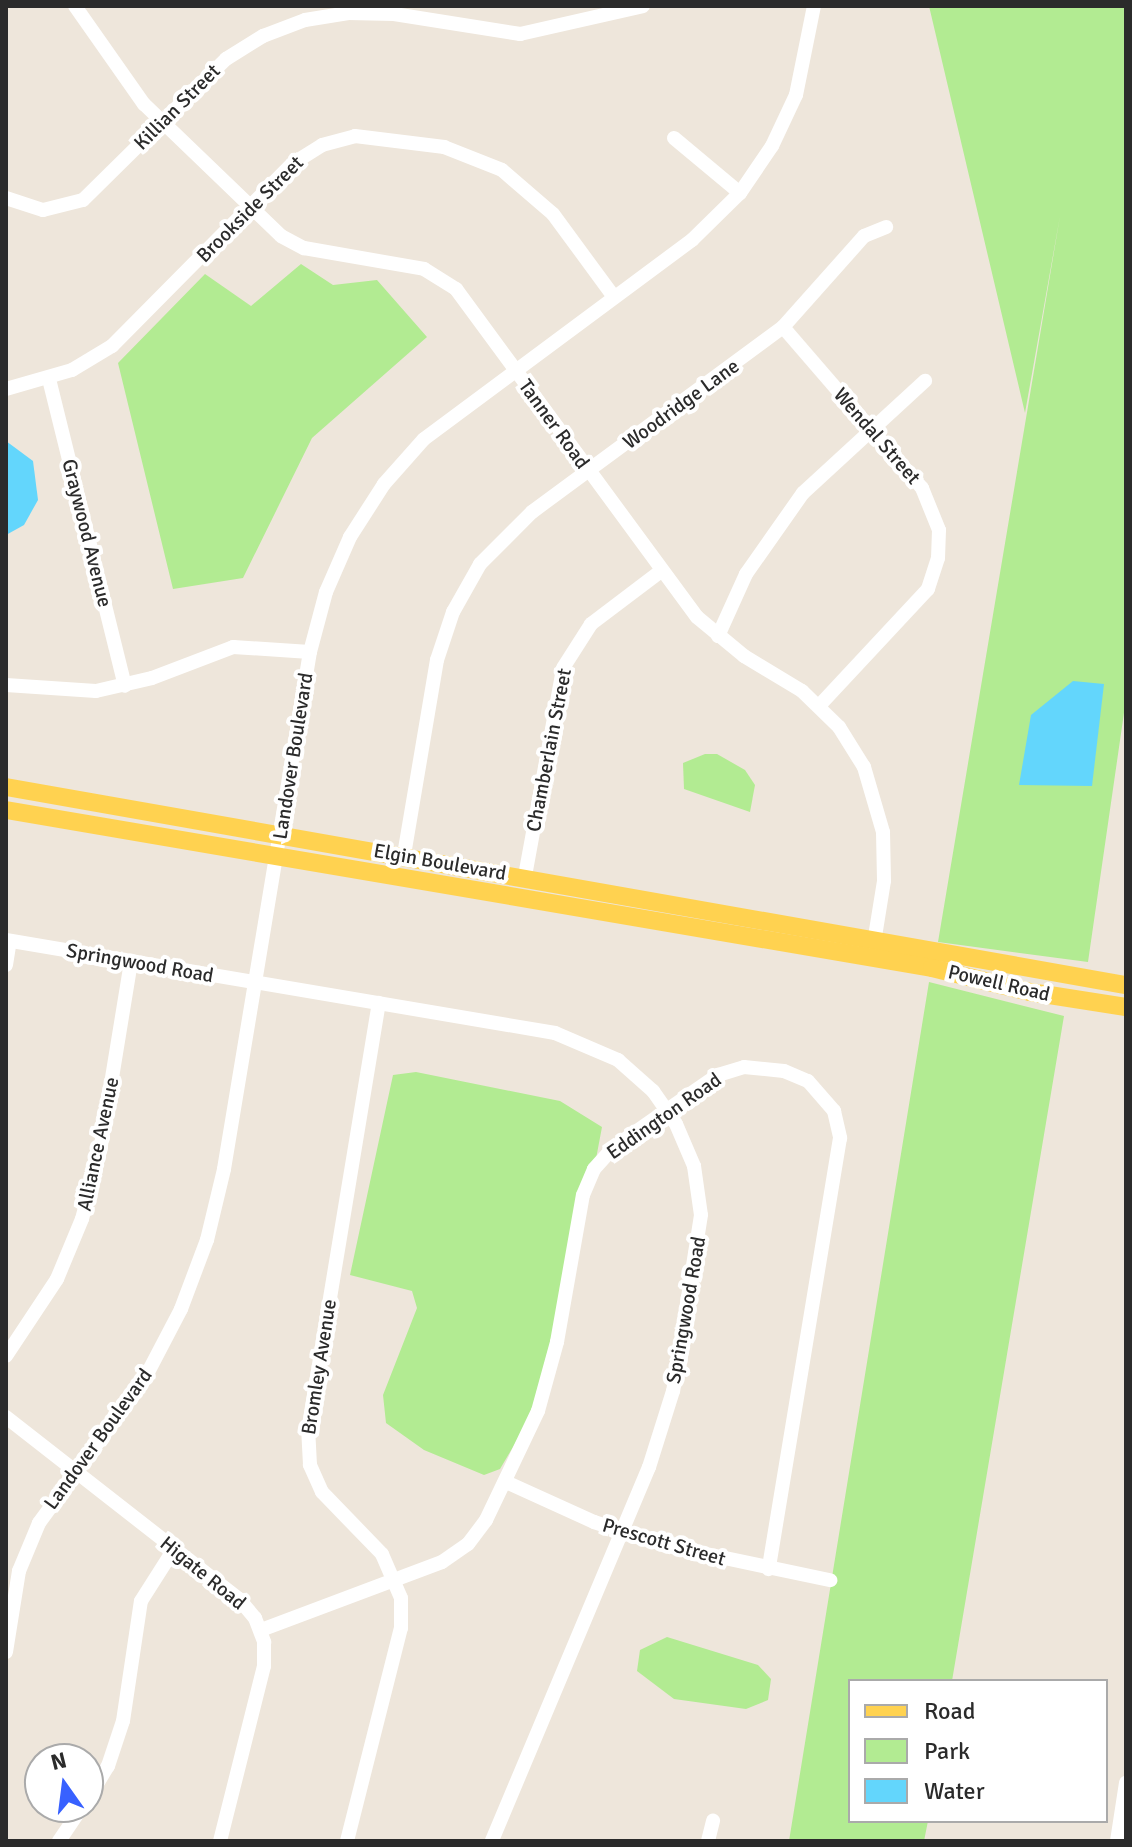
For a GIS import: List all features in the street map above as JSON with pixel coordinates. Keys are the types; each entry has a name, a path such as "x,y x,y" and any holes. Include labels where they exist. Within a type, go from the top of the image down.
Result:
{"main road":[{"name":"Elgin Boulevard","path":"6,787 525,876 873,948"},
{"name":"Elgin Boulevard","path":"6,810 276,858 873,948"},
{"name":"Powell Road","path":"873,948 1126,985"},
{"name":"Powell Road","path":"873,948 1126,1007"}],"street":[{"name":"Tanner Road","path":"75,6 161,122 281,236 304,248 436,274 456,289 661,571 718,636 819,706 852,746 879,810 884,869 873,948"},
{"name":"Killian Street","path":"6,198 43,210 83,200 226,59 263,36 305,20 369,12 520,34 643,6"},
{"name":"Landover Boulevard","path":"6,1652 13,1596 28,1546 75,1471 145,1378 196,1275 217,1206 310,652 337,564 384,484 424,439 692,240 740,193 772,146 796,95 814,6"},
{"name":"Brookside Street","path":"6,389 49,379 92,359 131,330 292,164 338,139 372,136 444,147 502,170 539,199 614,297"},
{"path":"674,138 740,193"},
{"name":"Woodridge Lane","path":"404,855 437,660 453,612 497,544 589,471 783,327 864,236 886,227"},
{"name":"Wendal Street","path":"783,327 930,501 939,530 938,558 918,603 819,706"},
{"name":"Graywood Avenue","path":"49,379 125,686"},
{"path":"718,636 746,574 784,517 870,428 925,381"},
{"name":"Chamberlain Street","path":"525,876 563,668 591,624 661,571"},
{"path":"6,685 71,693 125,686 233,647 310,652"},
{"path":"6,965 8,940"},
{"name":"Springwood Road","path":"8,940 577,1039 636,1074 667,1110 694,1166 700,1237 669,1404 621,1532 492,1841"},
{"name":"Alliance Avenue","path":"6,1356 57,1279 82,1219 100,1151 131,961"},
{"name":"Bromley Avenue","path":"347,1841 401,1628 396,1580 382,1554 322,1492 307,1448 379,1003"},
{"name":"Eddington Road","path":"261,1630 442,1562 468,1544 506,1482 549,1379 587,1183 614,1147 667,1110 718,1075 757,1066 808,1081 827,1099 838,1124 839,1152 769,1569"},
{"name":"Higate Road","path":"6,1417 239,1599 261,1630 264,1666 220,1841"},
{"name":"Prescott Street","path":"506,1482 621,1532 769,1569 830,1580"},
{"path":"104,1773 123,1721 141,1601 174,1549"},
{"path":"1117,1841 1126,1783"},
{"path":"708,1841 713,1821"},
{"path":"59,1841 71,1823"}],"green space":[{"path":"929,6 1126,6 1126,699 1088,962 938,942 1060,216 1025,413"},
{"path":"301,264 333,285 377,280 427,337 312,438 243,578 173,589 118,363 205,274 251,306"},
{"path":"705,754 717,754 745,770 755,785 750,812 684,789 683,763"},
{"path":"929,982 1064,1016 952,1679 848,1679 848,1823 928,1823 924,1841 789,1841"},
{"path":"416,1072 560,1101 602,1127 586,1212 529,1420 500,1469 484,1475 424,1450 386,1423 383,1395 417,1308 412,1291 350,1275 393,1075"},
{"path":"667,1637 758,1665 771,1679 768,1700 746,1709 674,1699 637,1671 640,1650"}],"water":[{"path":"6,441 33,461 38,500 24,525 6,535"},
{"path":"1073,681 1104,684 1092,786 1019,785 1031,715"}]}
